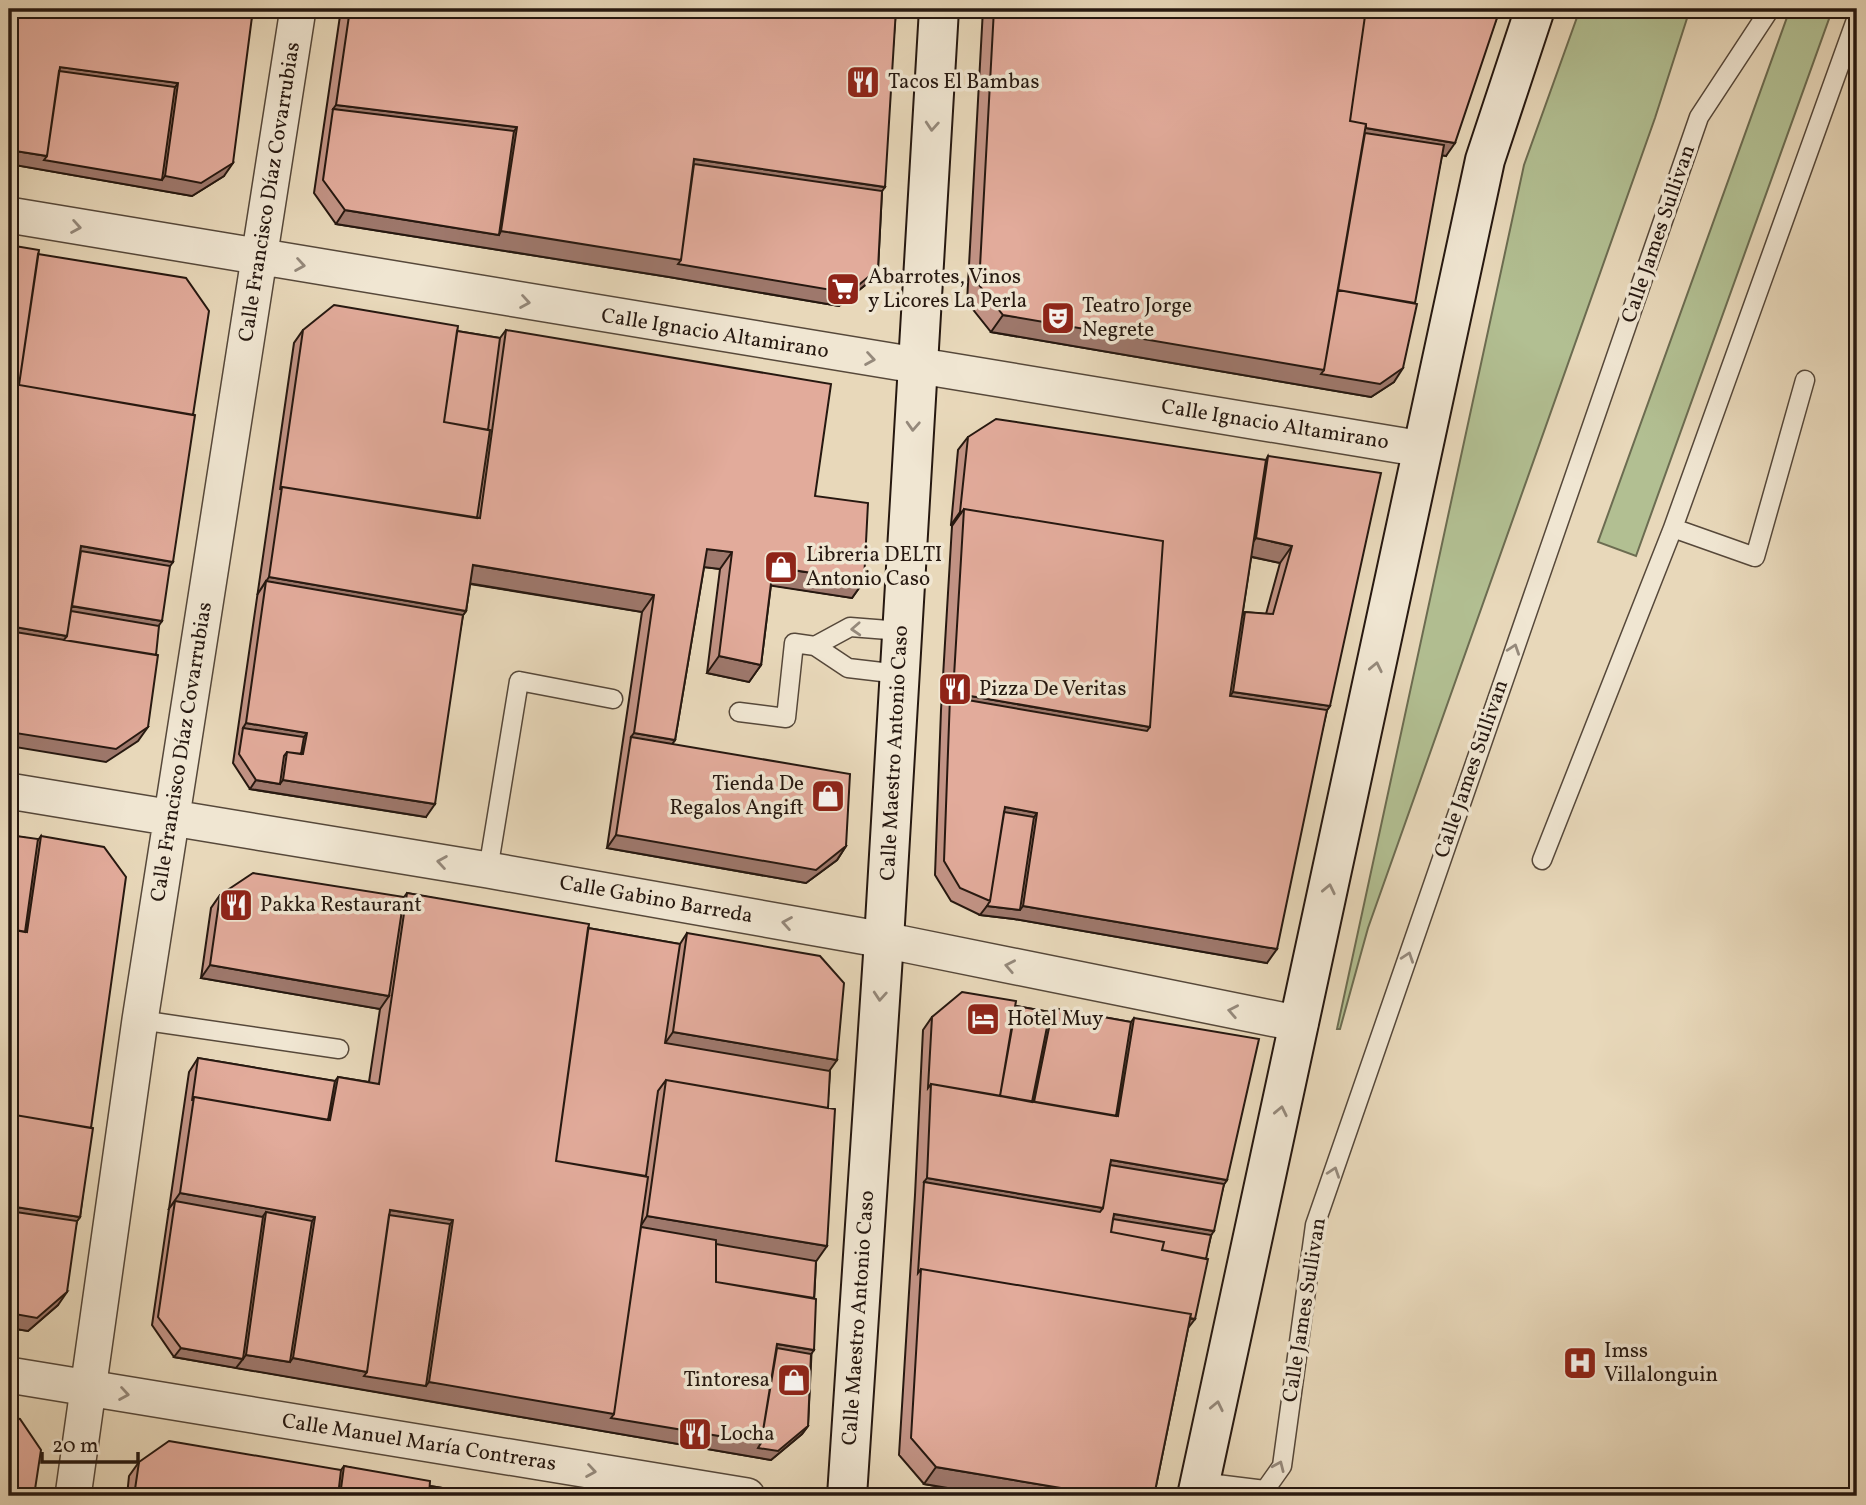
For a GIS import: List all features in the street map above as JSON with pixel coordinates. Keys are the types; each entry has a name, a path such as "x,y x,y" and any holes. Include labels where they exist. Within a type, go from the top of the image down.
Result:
{"main road":[{"name":"Calle Maestro Antonio Caso","path":"847,1496 884,940 939,9"},
{"name":"Calle James Sullivan","path":"1199,1489 1485,160 1535,9"}],"street":[{"name":"Calle Francisco Díaz Covarrubias","path":"73,1496 140,1020 298,9"},
{"name":"Calle Ignacio Altamirano","path":"9,215 1422,449"},
{"name":"Calle Gabino Barreda","path":"9,791 488,870 884,940 1300,1024"},
{"name":"Calle Manuel María Contreras","path":"9,1375 747,1496"}],"lane":[{"name":"Calle James Sullivan","path":"1199,1489 1265,1490 1282,1466 1315,1225 1699,117 1770,9"},
{"path":"1542,860 1673,528 1857,17"},
{"path":"1673,528 1755,557 1805,380"},
{"path":"816,646 850,627 901,632"},
{"path":"739,712 786,718 794,643 816,646 848,668 899,674"},
{"path":"488,870 519,681 613,699"},
{"path":"140,1020 339,1049"}],"green space":[{"path":"1580,9 1690,9 1655,118 1368,928 1340,1029 1337,1029 1524,165"},
{"path":"1790,9 1810,9 1830,16 1636,556 1598,542"}],"building":[{"path":"9,9 253,9 233,163 201,183 165,176 178,83 60,67 47,156 9,150"},
{"path":"350,9 896,9 885,187 694,159 681,260 501,231 517,127 336,105"},
{"path":"994,9 1366,9 1350,121 1366,124 1324,370 1003,315 979,285"},
{"path":"1366,9 1500,9 1455,143 1366,128 1366,124 1350,121"},
{"path":"59,71 175,87 162,180 44,160 47,156"},
{"path":"333,109 514,131 499,235 345,210 323,180"},
{"path":"1365,133 1444,145 1415,303 1338,290"},
{"path":"694,164 882,191 878,269 849,293 678,264 681,260"},
{"path":"9,245 39,250 19,385 195,415 173,562 81,546 67,636 9,626"},
{"path":"38,254 186,278 209,311 193,415 19,385"},
{"path":"1338,290 1417,304 1403,368 1380,384 1321,374 1324,370"},
{"path":"334,305 458,326 444,422 490,430 477,518 282,487 280,490 303,330"},
{"path":"506,330 831,384 815,496 868,503 864,581 773,567 761,665 719,656 732,552 707,549 675,740 634,733 654,595 473,565 466,611 269,577 282,487 480,518"},
{"path":"457,331 500,338 488,430 444,422"},
{"path":"996,419 1266,460 1230,696 1327,710 1277,949 1023,906 1037,813 1005,807 990,901 960,888 944,861 950,697 1147,731 1150,727 1163,541 964,509 961,513 968,437"},
{"path":"1268,456 1381,473 1330,706 1233,692 1245,612 1273,614 1292,546 1256,538"},
{"path":"964,509 1163,541 1150,727 953,693"},
{"path":"81,551 170,566 162,621 72,606"},
{"path":"266,581 463,615 435,804 283,780 287,752 303,754 307,733 246,723"},
{"path":"71,611 159,626 156,655 64,640"},
{"path":"9,631 158,655 148,727 116,749 9,732"},
{"path":"243,728 304,737 301,754 287,752 284,756 280,784 256,780 239,754"},
{"path":"631,737 850,774 846,846 816,870 616,835"},
{"path":"1004,812 1034,817 1020,910 987,906"},
{"path":"9,835 38,839 25,932 9,929"},
{"path":"41,836 104,847 126,877 91,1128 9,1114 9,929 27,932"},
{"path":"253,873 404,897 389,996 210,965 220,895"},
{"path":"407,893 589,924 556,1161 648,1177 614,1414 429,1382 453,1220 390,1210 367,1372 293,1358 315,1217 180,1193 194,1097 330,1120 338,1077 379,1084"},
{"path":"588,928 680,944 665,1043 830,1071 828,1108 666,1080 658,1091 646,1176 556,1161"},
{"path":"687,933 820,956 844,983 837,1060 673,1032"},
{"path":"962,992 1016,1001 1000,1096 931,1084 928,1088 932,1017"},
{"path":"1016,1006 1050,1012 1032,1102 1000,1096"},
{"path":"1053,1008 1131,1022 1116,1116 1034,1102"},
{"path":"1134,1018 1259,1039 1227,1180 1111,1160 1103,1208 927,1178 931,1084 1118,1116"},
{"path":"198,1058 335,1081 328,1120 194,1097 192,1101"},
{"path":"666,1080 835,1109 827,1246 647,1216"},
{"path":"9,1114 93,1128 80,1217 9,1206"},
{"path":"1110,1165 1224,1184 1214,1231 1114,1214 1111,1232 1164,1242 1162,1250 1208,1259 1195,1319 1190,1318 1191,1314 921,1269 918,1273 924,1182 1100,1212 1103,1208"},
{"path":"175,1201 263,1217 243,1359 181,1348 158,1317"},
{"path":"9,1211 77,1221 67,1292 37,1318 9,1313"},
{"path":"266,1212 312,1221 290,1362 246,1355"},
{"path":"389,1215 450,1224 426,1386 364,1376 367,1372"},
{"path":"1113,1219 1211,1235 1206,1259 1162,1250 1164,1242 1111,1232"},
{"path":"641,1227 716,1240 716,1282 816,1299 814,1350 777,1344 761,1443 611,1418 614,1414"},
{"path":"716,1244 816,1261 814,1298 716,1282"},
{"path":"921,1269 1191,1314 1154,1496 1109,1496 936,1467 911,1438"},
{"path":"777,1348 811,1354 808,1426 778,1451 758,1448"},
{"path":"9,1417 20,1419 41,1450 34,1496 9,1496"},
{"path":"169,1441 341,1470 338,1496 134,1496 139,1462"},
{"path":"344,1466 430,1481 429,1496 340,1496"},
{"path":"430,1486 492,1496 429,1496"}],"place":[{"name":"Tacos El Bambas","path":"863,82"},
{"name":"Abarrotes, Vinos y Licores La Perla","path":"843,289"},
{"name":"Teatro Jorge Negrete","path":"1058,318"},
{"name":"Libreria DELTI Antonio Caso","path":"781,567"},
{"name":"Pizza De Veritas","path":"955,689"},
{"name":"Tienda De Regalos Angift","path":"828,796"},
{"name":"Pakka Restaurant","path":"236,905"},
{"name":"Hotel Muy","path":"983,1019"},
{"name":"Imss Villalonguin","path":"1580,1363"},
{"name":"Tintoresa","path":"794,1380"},
{"name":"Locha","path":"695,1434"}]}
